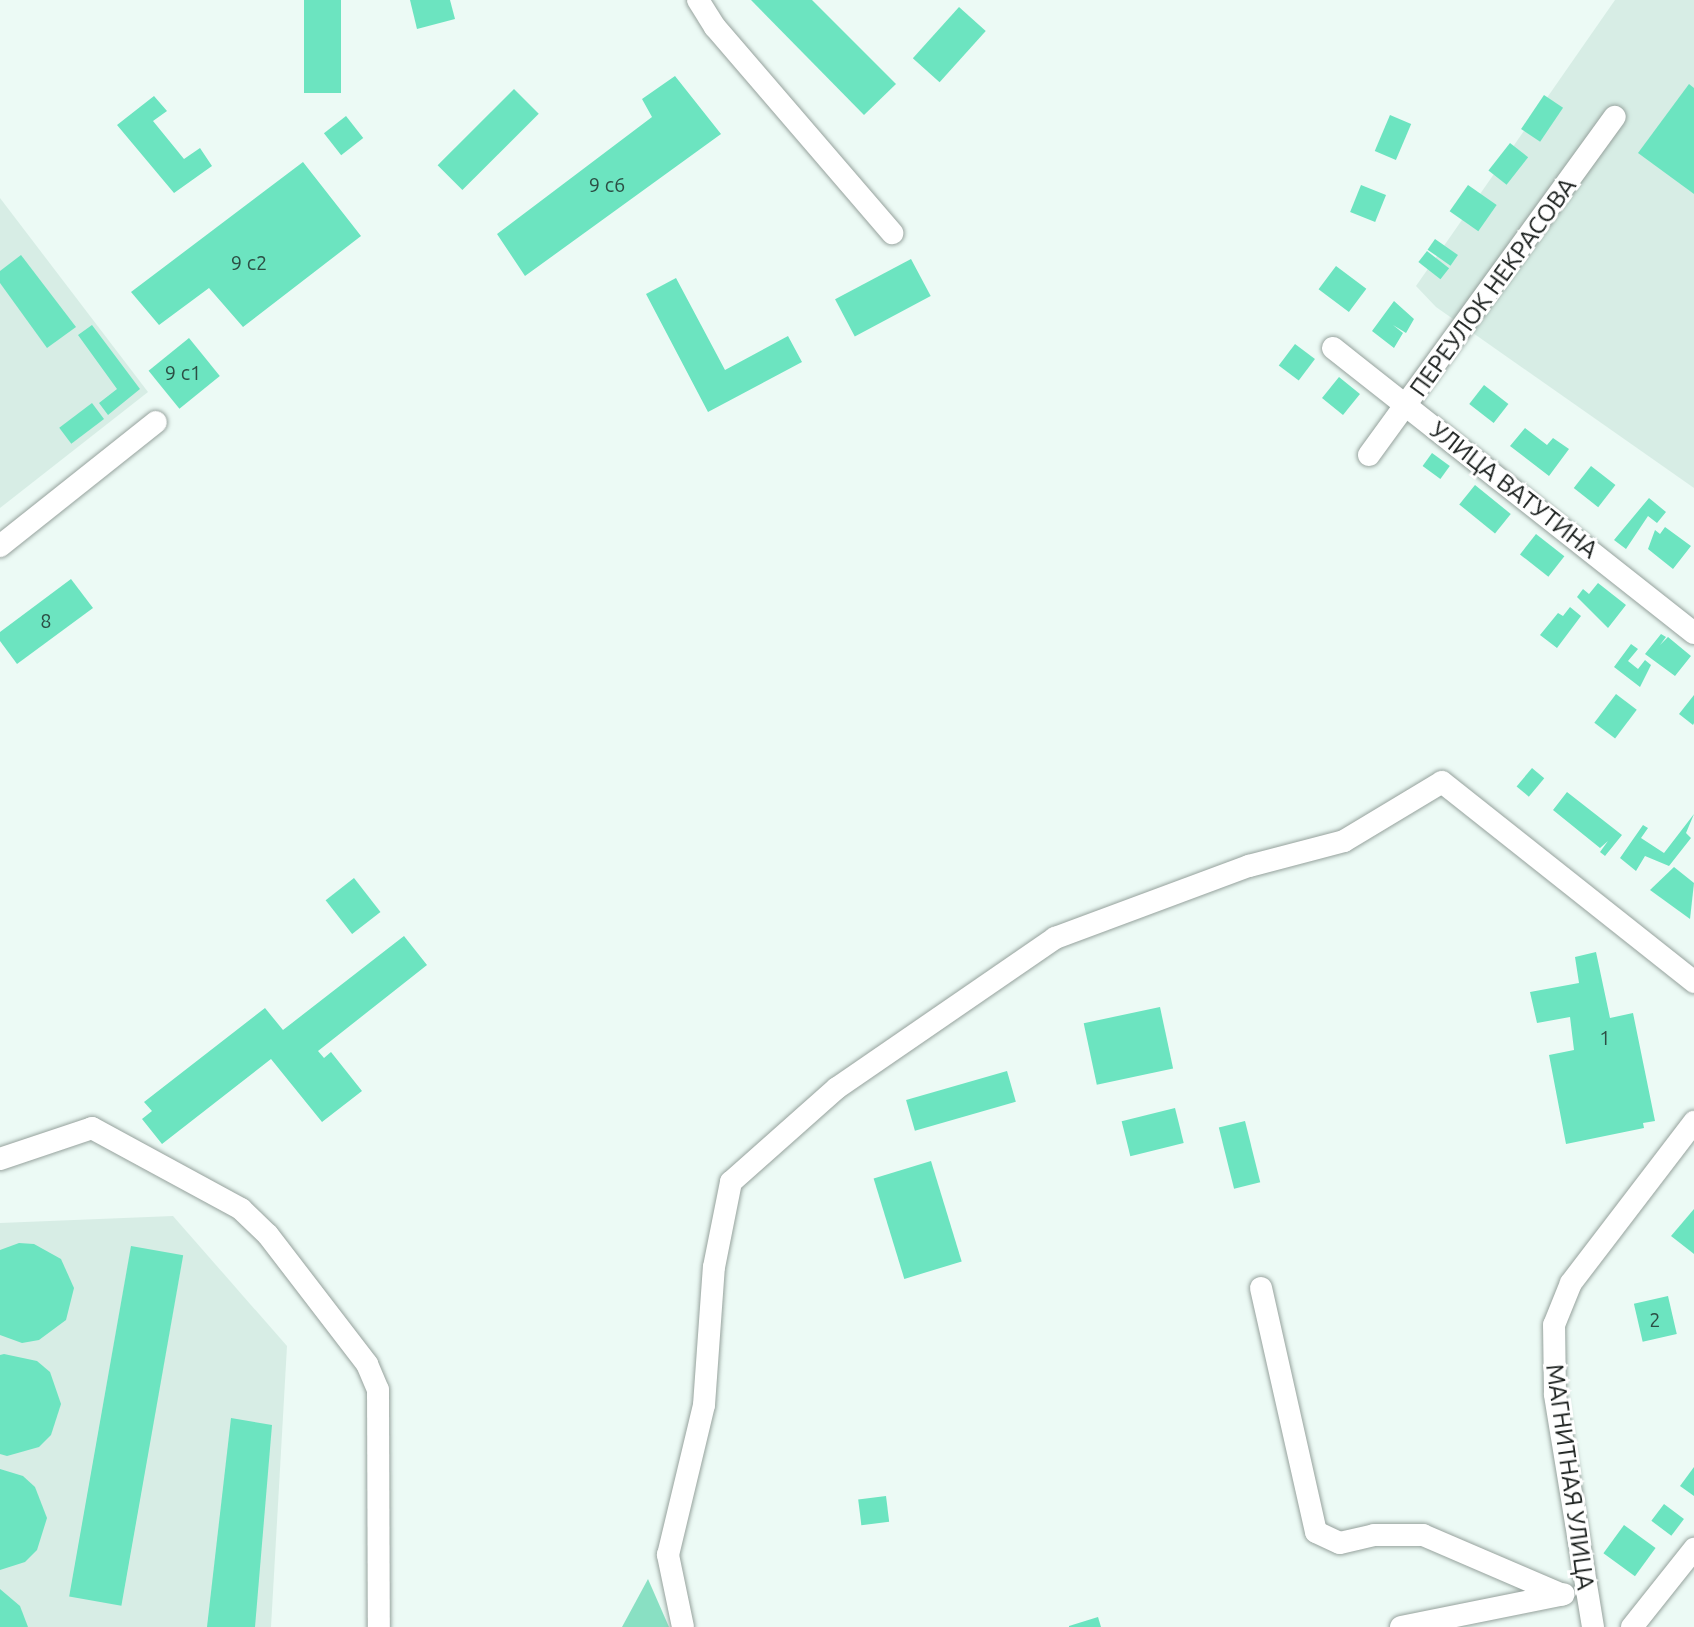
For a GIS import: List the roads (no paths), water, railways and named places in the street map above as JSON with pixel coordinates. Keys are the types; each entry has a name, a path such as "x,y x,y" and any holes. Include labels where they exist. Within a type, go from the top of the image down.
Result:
{"street":[{"path":"698,0 715,27 892,233"},
{"name":"ПЕРЕУЛОК НЕКРАСОВА","path":"1369,455 1408,406 1615,117"},
{"name":"УЛИЦА ВАТУТИНА","path":"1333,348 1694,633"},
{"path":"0,546 156,422"},
{"path":"683,1627 668,1555 704,1405 714,1267 731,1182 837,1088 1055,938 1249,866 1344,841 1442,782 1694,982"},
{"name":"МАГНИТНАЯ УЛИЦА","path":"1593,1627 1551,1359 1554,1325 1571,1283 1694,1122"},
{"path":"0,1159 92,1128 241,1209 268,1235 367,1364 378,1390 379,1627"},
{"path":"1261,1288 1316,1532 1340,1543 1374,1535 1423,1535 1562,1595"},
{"path":"1632,1627 1694,1549"},
{"path":"1401,1627 1587,1590"}]}
